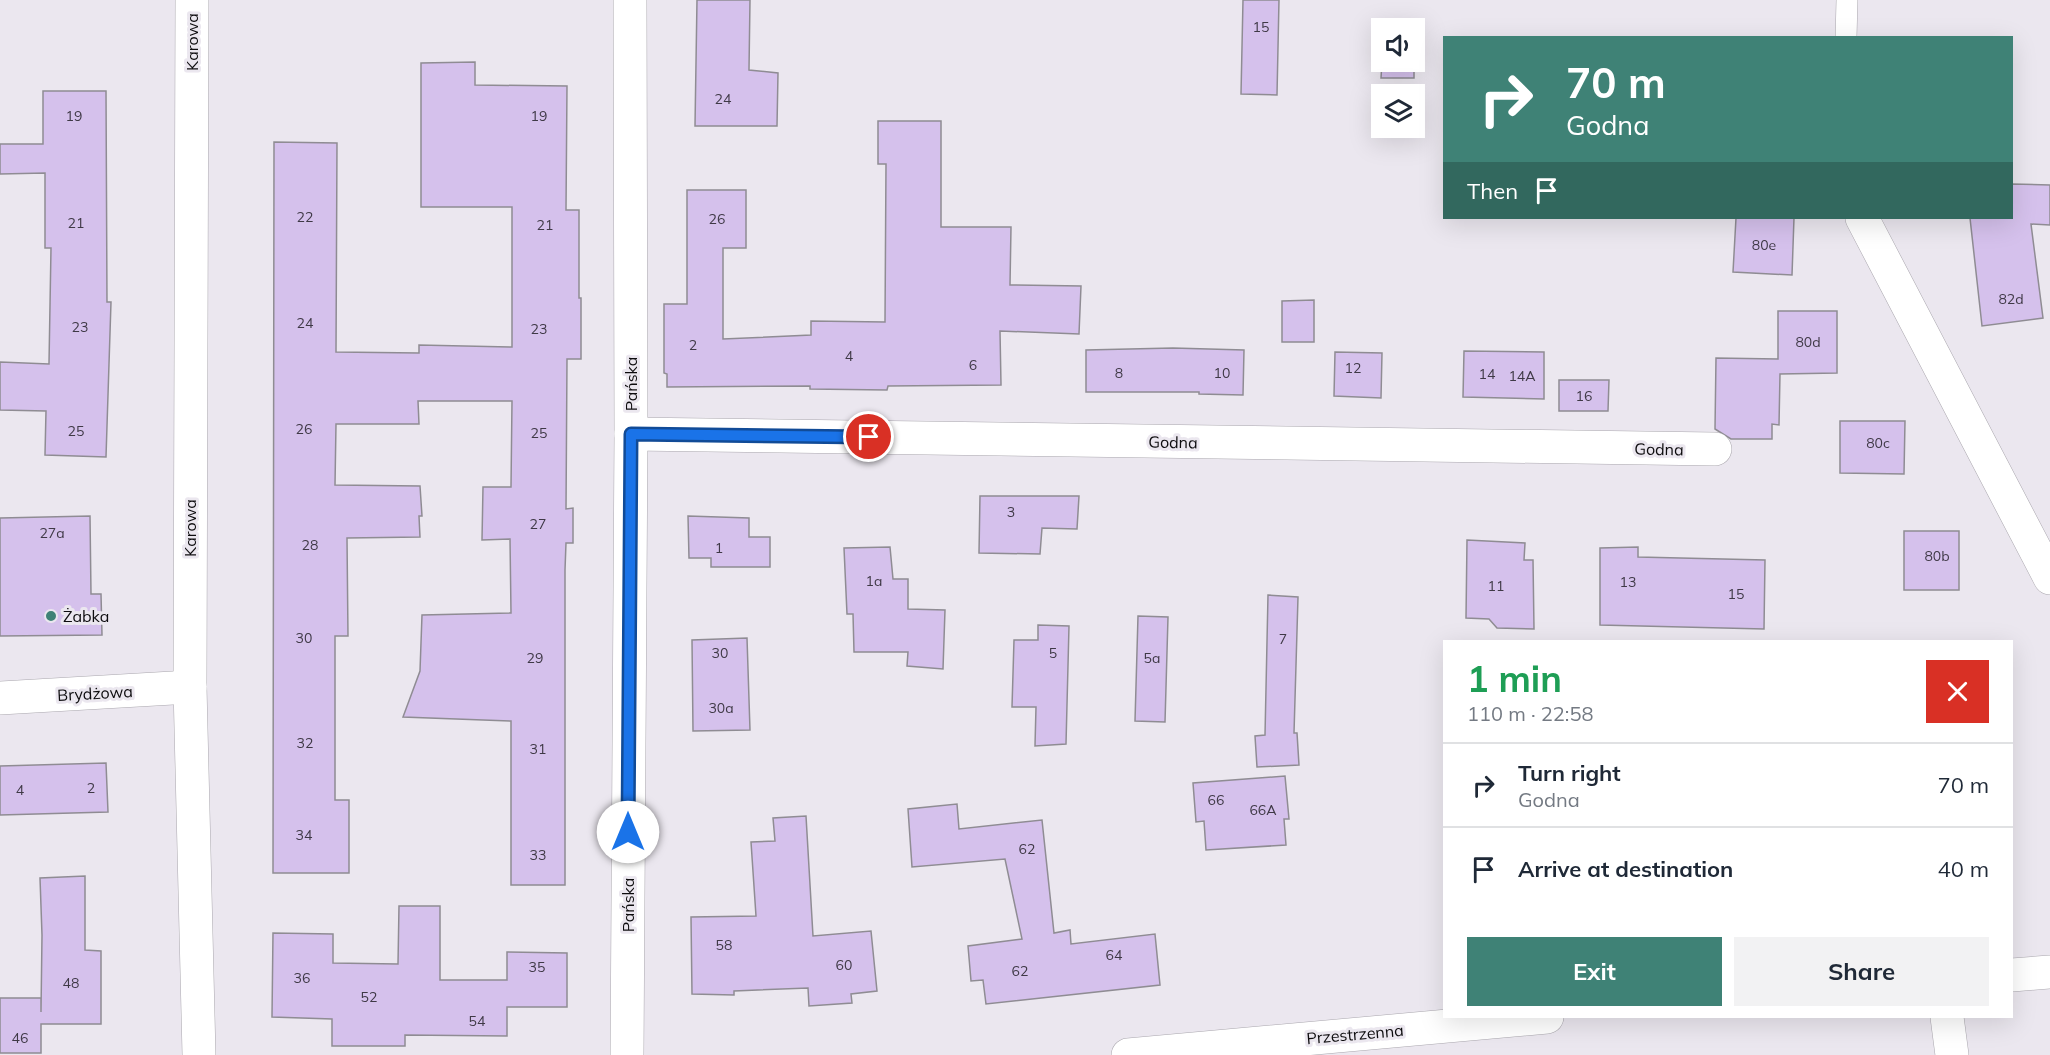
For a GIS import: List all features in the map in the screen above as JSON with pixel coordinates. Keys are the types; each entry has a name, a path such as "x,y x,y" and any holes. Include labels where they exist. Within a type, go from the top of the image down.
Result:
{"street":[{"name":"Karowa","path":"192,0 190,687 199,1055"},
{"name":"Pańska","path":"627,1055 631,434 630,0"},
{"path":"1863,219 2050,578"},
{"name":"Godna","path":"631,434 1715,449"},
{"name":"Brydżowa","path":"0,698 190,687"},
{"path":"2013,975 2050,972"},
{"name":"Przestrzenna","path":"1128,1055 1535,1018"},
{"path":"1947,1018 1952,1055"}],"lane":[{"path":"1846,36 1848,0"}],"building":[{"path":"697,0 750,0 749,70 778,73 777,126 695,126"},
{"path":"1243,0 1279,0 1277,95 1241,94"},
{"path":"475,62 475,85 567,86 566,210 579,210 581,359 567,359 566,509 573,508 573,543 566,543 565,570 565,885 511,885 511,721 403,717 420,671 422,615 511,613 510,539 482,540 483,487 511,487 512,401 418,401 419,424 336,424 335,485 420,486 422,516 419,516 420,537 347,538 348,636 335,636 335,800 349,800 349,873 273,873 274,142 337,143 336,352 419,353 419,345 512,347 512,207 421,207 421,63"},
{"path":"1381,72 1414,72 1414,78 1381,78"},
{"path":"43,91 106,91 107,302 111,302 106,457 45,455 46,411 0,410 0,362 49,364 51,248 45,248 45,173 0,174 0,144 43,144"},
{"path":"878,121 941,121 941,227 1011,227 1010,285 1081,286 1079,334 1000,331 1001,385 888,386 887,390 810,389 810,386 667,387 667,374 664,373 664,304 687,304 687,190 746,190 746,248 723,248 723,339 811,335 811,321 885,322 886,164 878,164"},
{"path":"2013,184 2050,185 2050,225 2031,224 2043,318 1982,326 1970,219 2013,219"},
{"path":"1736,219 1794,219 1792,275 1733,272"},
{"path":"1314,300 1314,342 1282,342 1282,301"},
{"path":"1778,311 1837,311 1837,373 1780,374 1779,425 1772,424 1772,439 1731,439 1715,429 1716,358 1778,359"},
{"path":"1173,348 1244,350 1243,395 1199,394 1199,392 1086,392 1086,350"},
{"path":"1464,351 1544,352 1544,399 1463,397"},
{"path":"1335,352 1382,353 1381,398 1334,396"},
{"path":"1559,380 1609,380 1608,411 1559,411"},
{"path":"1840,421 1905,421 1904,474 1840,473"},
{"path":"980,496 1079,496 1077,529 1042,528 1040,554 979,553"},
{"path":"90,516 91,594 101,594 102,635 0,636 0,518"},
{"path":"688,516 749,518 749,537 770,537 770,567 711,567 711,558 689,558"},
{"path":"1904,531 1959,531 1959,590 1904,590"},
{"path":"1467,540 1525,543 1524,560 1533,560 1534,629 1497,628 1489,619 1466,618"},
{"path":"890,547 893,579 908,579 908,609 945,610 943,669 907,666 908,652 854,652 853,614 847,614 844,548"},
{"path":"1638,547 1638,557 1765,560 1764,629 1600,625 1600,548"},
{"path":"1268,595 1298,597 1294,733 1297,733 1299,765 1257,767 1255,736 1265,735"},
{"path":"1138,616 1168,617 1165,722 1135,721"},
{"path":"1038,625 1069,626 1066,744 1035,746 1036,707 1012,707 1014,640 1038,640"},
{"path":"747,638 750,730 693,731 692,640"},
{"path":"106,763 108,812 0,815 0,766"},
{"path":"1285,776 1289,819 1284,819 1286,845 1206,850 1204,821 1196,822 1193,783"},
{"path":"957,804 959,829 1042,820 1054,933 1070,930 1071,944 1155,934 1160,985 986,1004 983,980 971,981 968,946 1022,939 1005,859 912,867 908,809"},
{"path":"806,816 813,936 871,931 877,991 851,994 852,1003 809,1006 808,988 734,991 734,995 692,994 691,917 756,916 751,842 775,841 773,818"},
{"path":"85,876 85,950 101,951 101,1024 41,1024 41,1053 0,1053 0,998 41,998 41,1012 42,935 40,878"},
{"path":"399,906 440,906 440,980 507,980 507,952 567,953 567,1007 507,1007 507,1036 405,1035 405,1046 332,1046 332,1019 272,1017 273,933 333,934 333,963 398,964"}],"place":[{"name":"Żabka","path":"51,616"}],"route":[{"path":"628,832 631,434 869,437"}]}
